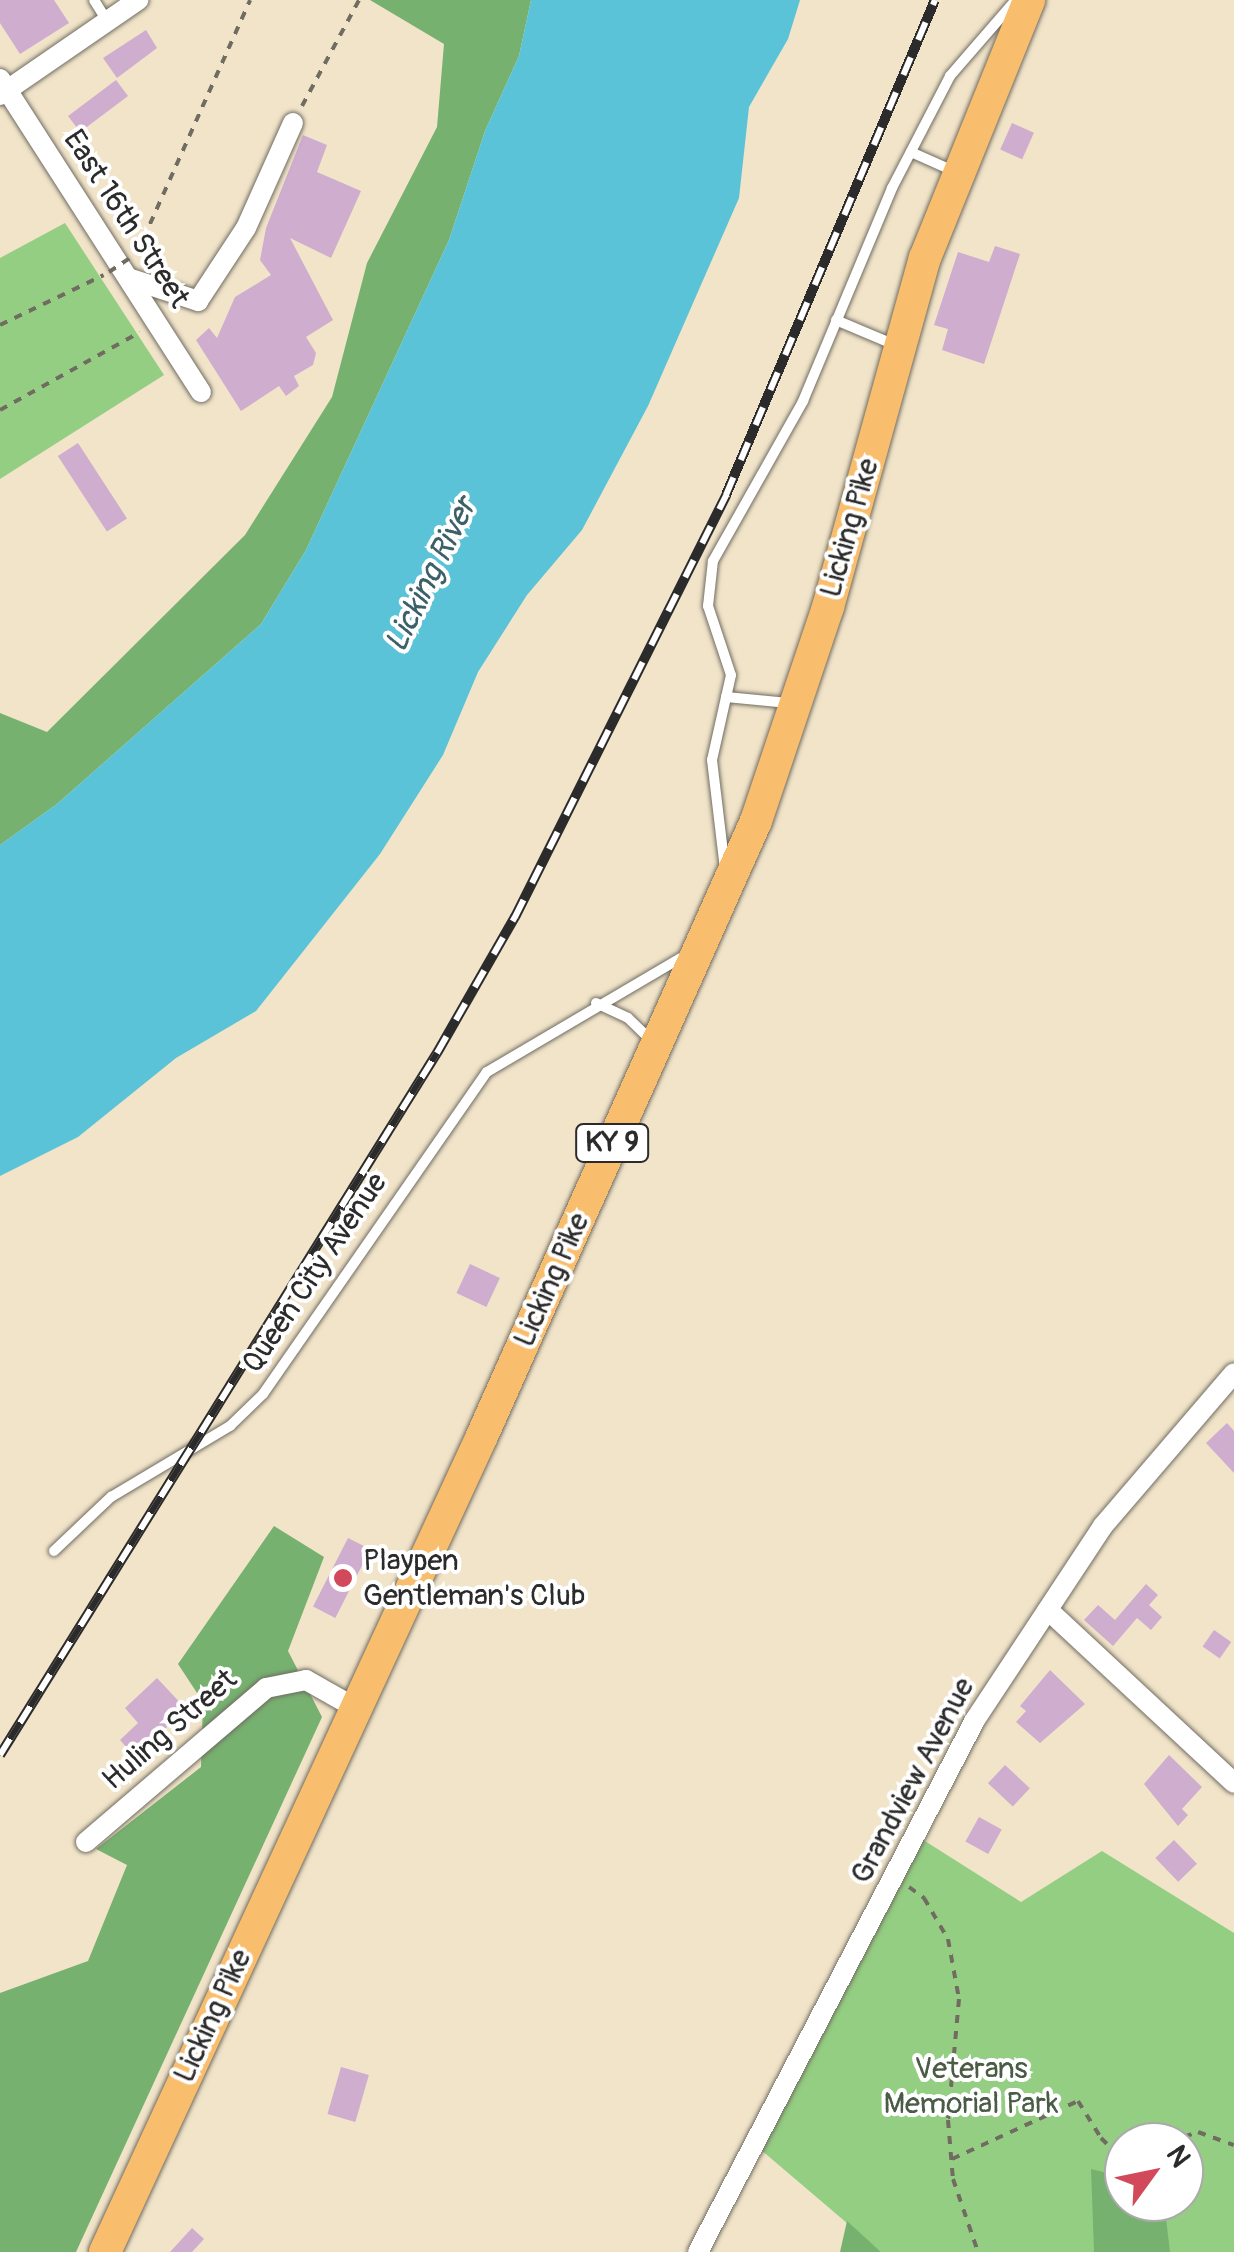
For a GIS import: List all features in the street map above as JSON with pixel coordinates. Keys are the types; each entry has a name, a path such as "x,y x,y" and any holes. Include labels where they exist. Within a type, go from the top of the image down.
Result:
{"main road":[{"name":"Licking Pike","path":"105,2252 727,881 795,704 862,489 897,346 957,172 1030,0"}],"street":[{"path":"2,88 110,25 138,0"},
{"name":"East 16th Street","path":"2,88 119,275 156,322 201,392"},
{"path":"119,275 198,301 246,228 293,123"},
{"name":"Grandview Avenue","path":"698,2252 975,1720 1102,1526 1234,1373"},
{"path":"1048,1610 1234,1783"},
{"name":"Huling Street","path":"86,1842 266,1688 306,1680 354,1707"}],"lane":[{"path":"94,0 110,25"},
{"path":"727,881 712,760 730,660 708,606 713,562 802,401 911,152 950,76 1016,0"},
{"path":"911,152 957,172"},
{"path":"836,320 897,346"},
{"path":"726,697 795,704"},
{"name":"Queen City Avenue","path":"54,1551 111,1497 240,1419 306,1338 453,1113 486,1072 596,1003 697,950"},
{"path":"596,1003 628,1018 654,1045"}],"path":[{"path":"0,326 119,275 133,256 250,0"},
{"path":"293,123 359,0"},
{"path":"0,410 156,322"},
{"path":"895,1878 924,1898 948,1939 959,1999 948,2120 952,2159 978,2252"},
{"path":"952,2159 1078,2101 1104,2141"},
{"path":"1204,2134 1234,2145"}],"green space":[{"path":"370,0 531,0 519,56 485,131 449,240 306,550 261,624 57,804 0,845 0,713 47,732 245,535 332,397 367,263 437,127 444,44"},
{"path":"65,223 164,375 0,479 0,258"},
{"path":"274,1526 324,1557 288,1651 322,1717 76,2252 0,2252 0,1993 88,1961 127,1865 96,1849 201,1767 203,1702 178,1664"},
{"name":"Veterans Memorial Park","path":"917,1836 1021,1902 1102,1851 1234,1933 1234,2252 881,2252 754,2144"},
{"path":"1091,2169 1104,2172 1104,2222 1166,2222 1170,2252 1094,2252"},
{"path":"847,2221 881,2252 840,2252"}],"water":[{"name":"Licking River","path":"531,0 800,0 788,39 749,107 739,198 648,406 582,530 527,595 478,672 443,755 380,854 256,1011 176,1058 78,1137 0,1176 0,845 57,804 261,624 306,550 449,240 485,131 519,56"}],"building":[{"path":"0,0 54,0 69,23 20,54 0,23"},
{"path":"146,30 157,48 117,78 103,58"},
{"path":"116,80 128,96 80,132 68,116"},
{"path":"1012,123 1034,133 1022,159 1000,149"},
{"path":"303,135 327,145 317,172 361,191 331,258 290,238 333,320 306,337 316,353 313,365 294,376 299,386 286,396 279,386 241,411 196,340 209,328 217,338 235,297 271,275 260,260 266,228"},
{"path":"995,246 1020,254 984,364 942,350 948,329 934,325 958,252 989,262"},
{"path":"78,443 127,518 107,532 58,456"},
{"path":"470,1264 500,1278 486,1307 456,1293"},
{"path":"1227,1423 1234,1431 1234,1473 1206,1443"},
{"name":"Playpen Gentleman's Club","path":"348,1538 370,1549 335,1618 313,1607"},
{"path":"1146,1584 1158,1595 1149,1605 1162,1617 1151,1630 1137,1618 1113,1646 1084,1620 1098,1605 1115,1620"},
{"path":"1214,1630 1231,1642 1220,1658 1203,1646"},
{"path":"1050,1670 1085,1704 1040,1743 1016,1722 1026,1711 1020,1706"},
{"path":"157,1678 186,1709 135,1757 120,1740 138,1723 125,1708"},
{"path":"1169,1755 1202,1787 1182,1809 1188,1815 1178,1826 1144,1784"},
{"path":"1005,1765 1030,1788 1013,1806 988,1783"},
{"path":"979,1817 1002,1830 988,1854 965,1841"},
{"path":"1174,1840 1197,1864 1178,1882 1155,1858"},
{"path":"341,2067 369,2075 355,2122 327,2114"},
{"path":"192,2228 204,2239 192,2252 170,2252"}],"railway":[{"path":"0,1755 437,1053 515,917 726,495 935,0"}],"place":[{"name":"Playpen Gentleman's Club","path":"343,1578"}]}
